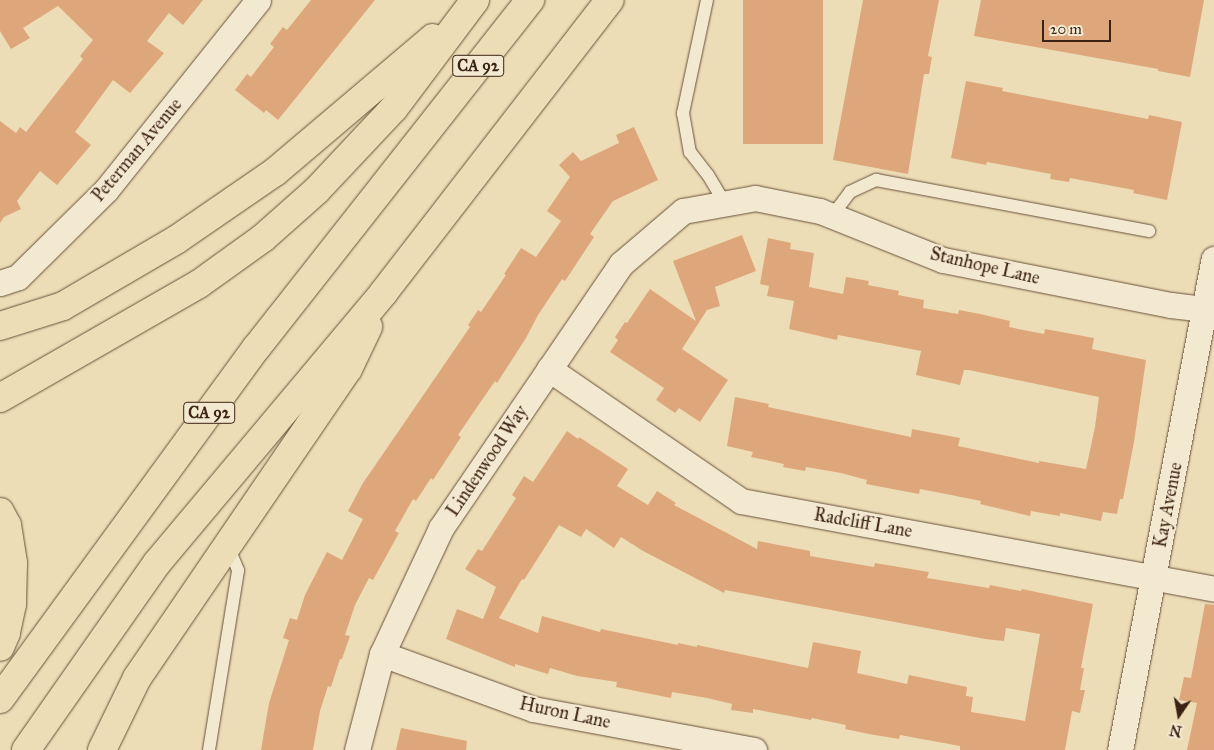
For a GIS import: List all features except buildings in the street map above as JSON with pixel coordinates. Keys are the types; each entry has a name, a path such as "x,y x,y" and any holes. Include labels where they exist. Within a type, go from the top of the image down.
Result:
{"highway":[{"name":"CA 92","path":"0,699 257,347 530,0"},
{"path":"26,750 156,563 384,292 610,0"},
{"path":"0,326 63,306 199,224 276,172 474,1"},
{"path":"0,398 199,284 263,238 317,190 394,108 474,1"},
{"path":"102,750 137,678 348,369 384,292"},
{"path":"0,647 6,633 12,604 13,563 2,518"}],"street":[{"name":"Peterman Avenue","path":"0,283 18,277 106,190 258,0"},
{"name":"Stanhope Lane","path":"683,211 755,198 832,216 943,260 1171,305 1205,309"},
{"name":"Lindenwood Way","path":"357,750 382,654 441,528 621,264 683,211"},
{"name":"Kay Avenue","path":"1120,750 1214,259"},
{"name":"Radcliff Lane","path":"549,368 741,501 1214,589"},
{"name":"Huron Lane","path":"382,654 533,709 754,750"}],"lane":[{"path":"707,0 683,113 690,152 708,175 725,203"},
{"path":"832,216 850,192 876,180 1149,231"},
{"path":"209,750 238,570 228,546"}]}
